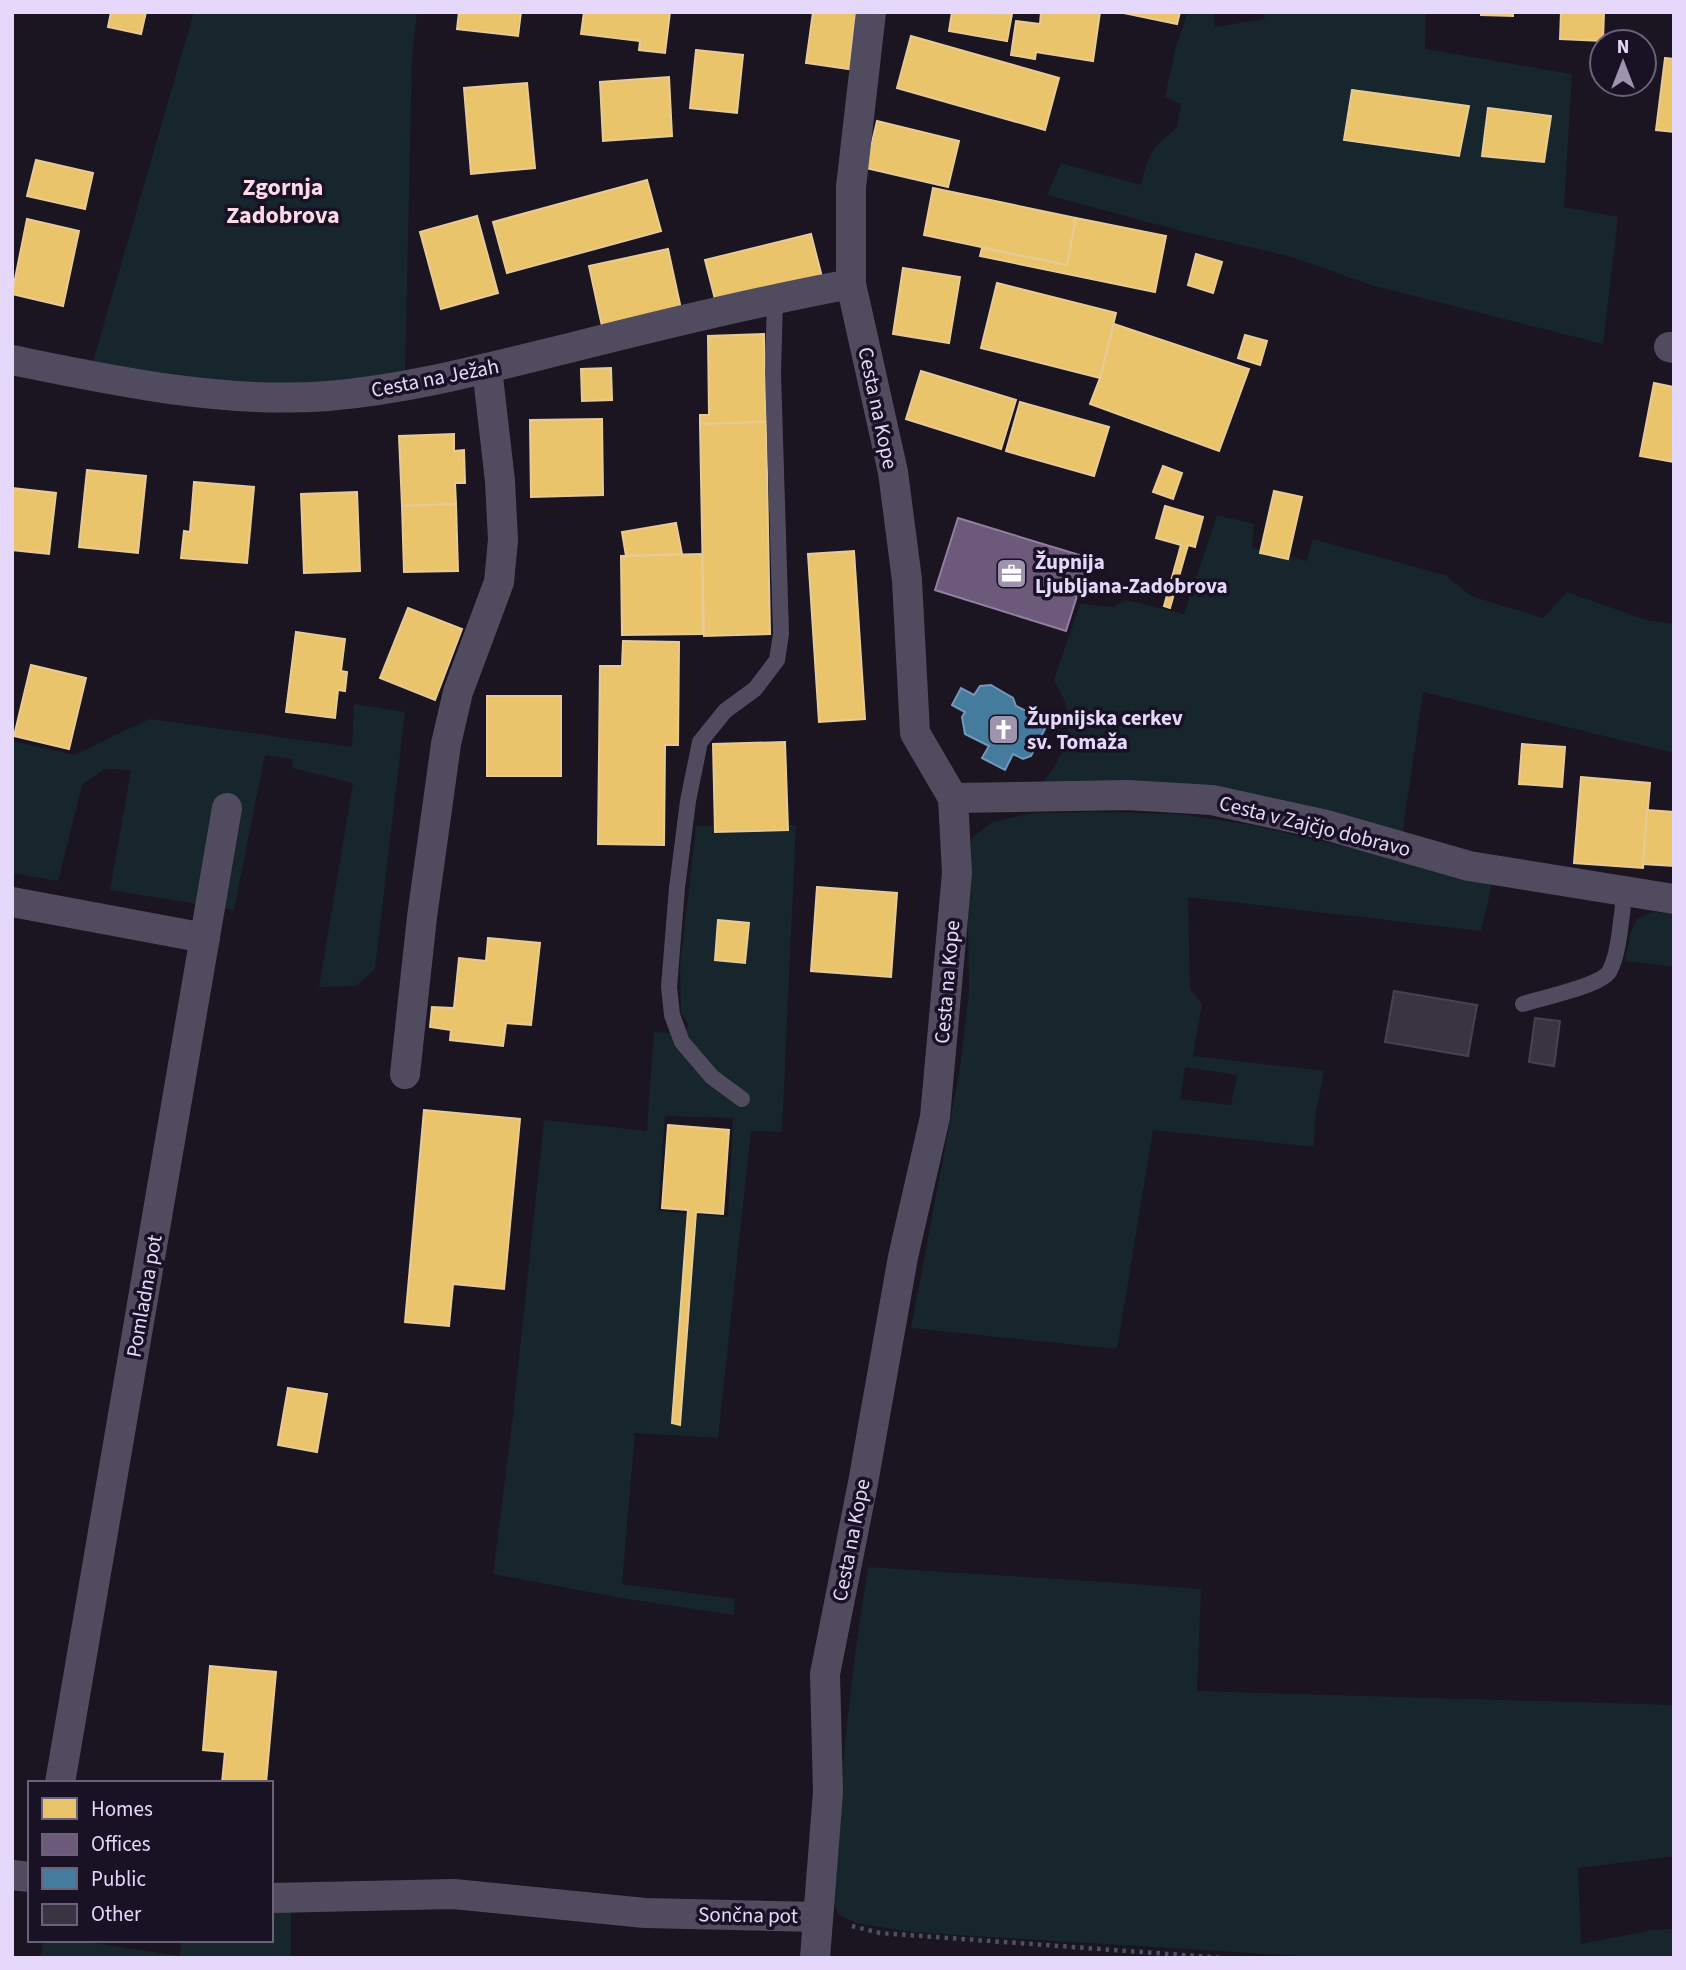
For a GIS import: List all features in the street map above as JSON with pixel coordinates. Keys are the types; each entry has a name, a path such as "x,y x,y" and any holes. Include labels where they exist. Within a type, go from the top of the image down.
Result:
{"street":[{"name":"Cesta na Kope","path":"814,1958 828,1792 825,1674 863,1483 903,1257 934,1116 957,873 953,798 915,733 907,580 893,472 851,284 851,187 871,12"},
{"name":"Cesta na Ježah","path":"12,360 233,397 325,396 377,391 487,368 775,298 851,284"},
{"path":"405,1074 422,917 446,744 458,691 499,582 503,540 500,481 487,368"},
{"name":"Cesta v Zajčjo dobravo","path":"953,798 1128,795 1212,800 1326,825 1469,866 1674,899"},
{"name":"Pomladna pot","path":"60,1781 227,808"},
{"path":"12,902 205,938"},
{"name":"Sončna pot","path":"273,1898 454,1894 645,1913 818,1917"}],"lane":[{"path":"742,1099 712,1077 682,1042 672,1015 669,987 677,888 688,801 699,743 725,711 755,689 778,660 780,634 773,373 775,298"},
{"path":"1523,1004 1596,981 1608,974 1615,957 1625,891"}],"path":[{"name":"Sončna pot","path":"818,1917 880,1933 1224,1958"}],"shaded area":[{"path":"194,12 417,12 412,58 405,374 265,388 92,365"},
{"path":"1188,12 1214,12 1215,27 1265,19 1263,12 1426,12 1425,49 1572,74 1564,207 1618,217 1603,344 1371,285 1292,257 1047,195 1061,163 1141,185 1152,152 1177,128 1181,104 1165,97 1176,46"},
{"path":"1217,515 1254,524 1252,548 1307,561 1313,539 1445,575 1471,596 1543,618 1567,592 1646,620 1674,624 1674,753 1423,692 1402,836 1267,797 1170,783 1036,791 1057,762 1066,741 1066,706 1054,680 1080,604 1113,607 1126,600 1184,614"},
{"path":"354,704 405,712 375,969 356,986 319,987 353,783 293,768 292,759 265,755 234,910 110,890 131,770 104,769 82,785 58,881 12,873 12,741 75,755 149,719 352,747"},
{"path":"1034,813 1178,814 1246,824 1493,880 1481,931 1188,897 1190,989 1202,1004 1193,1056 1324,1071 1315,1117 1314,1147 1153,1130 1117,1349 911,1328 960,1068 969,991 967,871 972,838 992,822","holes":["1185,1067 1237,1075 1231,1105 1180,1099"]},
{"path":"796,825 782,1132 751,1131 718,1438 635,1433 622,1584 735,1599 734,1615 621,1598 493,1574 513,1415 544,1120 647,1131 654,1032 686,1034 688,1024 681,1013 680,965 696,826","holes":["665,1116 733,1118 728,1217 658,1211"]},
{"path":"1652,912 1674,914 1674,967 1625,961 1630,934 1637,919"},
{"path":"868,1567 1201,1589 1197,1691 1674,1705 1674,1856 1578,1868 1581,1944 1652,1930 1674,1929 1674,1958 1332,1958 910,1932 856,1923 838,1914 833,1900 845,1741"},
{"path":"273,1909 291,1909 291,1958 41,1958 43,1942 86,1942 180,1956 181,1942 273,1942"}],"building: Homes":[{"path":"111,12 146,12 141,34 108,27"},
{"path":"459,12 521,12 518,36 457,29"},
{"path":"584,12 670,12 665,53 639,50 640,41 581,34"},
{"path":"813,12 856,12 849,69 806,63"},
{"path":"952,12 1012,14 1007,41 949,31"},
{"path":"1041,12 1100,12 1093,61 1036,52 1035,59 1011,55 1016,21 1040,24"},
{"path":"1119,12 1180,12 1177,24"},
{"path":"1481,12 1513,12 1513,16 1481,15"},
{"path":"1561,12 1604,12 1603,28 1588,28 1588,40 1560,39"},
{"path":"911,36 1059,78 1045,130 897,88"},
{"path":"696,50 743,55 737,113 690,108"},
{"path":"1665,58 1674,59 1674,132 1656,130"},
{"path":"669,77 672,136 603,141 600,82"},
{"path":"527,83 535,168 471,174 464,88"},
{"path":"1352,90 1469,106 1459,156 1344,140"},
{"path":"1488,108 1551,116 1544,162 1482,156"},
{"path":"877,121 959,141 948,187 866,168"},
{"path":"36,160 93,173 85,209 27,196"},
{"path":"647,180 661,231 507,273 493,222"},
{"path":"933,188 1076,218 1067,265 924,235"},
{"path":"477,216 498,293 441,309 420,232"},
{"path":"1076,218 1166,236 1155,292 980,256 982,248 1067,265"},
{"path":"27,219 79,231 63,306 12,294"},
{"path":"811,234 822,277 716,303 705,260"},
{"path":"668,249 681,309 602,326 589,266"},
{"path":"1196,254 1222,262 1213,293 1188,285"},
{"path":"903,268 960,277 949,343 893,334"},
{"path":"997,283 1116,313 1100,378 981,348"},
{"path":"1114,324 1249,369 1219,451 1090,404 1100,378"},
{"path":"764,334 766,422 700,424 700,415 709,415 708,336"},
{"path":"1245,335 1267,341 1260,365 1238,358"},
{"path":"611,368 612,400 582,401 581,369"},
{"path":"921,371 1016,400 1001,449 906,419"},
{"path":"1654,383 1674,387 1674,462 1640,456"},
{"path":"1020,402 1109,427 1094,476 1006,451"},
{"path":"602,419 603,495 531,497 530,420"},
{"path":"766,422 770,634 704,636 700,424"},
{"path":"454,434 454,451 464,450 465,483 455,483 456,504 402,506 399,436"},
{"path":"1163,466 1182,473 1173,499 1153,492"},
{"path":"87,470 146,476 138,553 79,547"},
{"path":"194,482 254,487 247,563 181,558 184,531 190,532"},
{"path":"12,488 56,493 49,554 12,550"},
{"path":"1274,491 1302,497 1288,559 1260,553"},
{"path":"357,492 360,571 304,573 301,494"},
{"path":"456,504 458,571 404,572 402,506"},
{"path":"1165,506 1203,517 1195,547 1188,545 1170,608 1164,606 1181,545 1156,538"},
{"path":"676,523 682,554 626,556 622,532"},
{"path":"854,551 865,719 819,722 808,554"},
{"path":"702,554 703,634 622,635 621,556"},
{"path":"408,608 462,629 435,700 380,678"},
{"path":"296,632 345,639 341,671 347,672 345,691 338,690 335,718 286,712"},
{"path":"623,641 679,642 678,745 665,745 664,845 598,844 600,666 622,666"},
{"path":"31,665 86,678 69,749 14,736"},
{"path":"487,696 561,696 561,776 487,776"},
{"path":"785,742 788,830 715,832 713,744"},
{"path":"1522,744 1565,747 1562,787 1519,784"},
{"path":"1581,777 1650,783 1643,868 1574,863"},
{"path":"1647,810 1674,812 1674,866 1643,864"},
{"path":"817,887 897,893 891,977 811,971"},
{"path":"718,920 749,923 745,963 715,960"},
{"path":"488,938 540,943 531,1025 506,1023 503,1046 450,1040 451,1030 430,1027 432,1007 454,1008 459,958 486,961"},
{"path":"424,1110 520,1119 504,1289 453,1284 449,1326 405,1322"},
{"path":"668,1125 729,1130 723,1214 696,1212 680,1425 672,1423 688,1210 662,1208"},
{"path":"288,1388 327,1394 317,1452 278,1445"},
{"path":"210,1666 276,1672 266,1781 222,1781 225,1752 203,1750"}],"building: Offices":[{"name":"Župnija Ljubljana-Zadobrova","path":"958,518 1089,558 1066,631 935,590"}],"building: Public":[{"name":"Župnijska cerkev sv. Tomaža","path":"991,685 1013,698 1016,706 1044,720 1046,727 1031,756 1023,759 1013,754 1005,770 982,758 989,746 965,734 962,717 965,712 952,705 961,688 974,695 980,686"}],"building: Other":[{"path":"1394,991 1477,1005 1468,1056 1385,1042"},
{"path":"1535,1018 1560,1021 1554,1066 1529,1062"}],"place":[{"name":"Župnija Ljubljana-Zadobrova","path":"1012,574"},
{"name":"Župnijska cerkev sv. Tomaža","path":"1004,730"}],"district":[{"name":"Zgornja Zadobrova","path":"283,201"}]}
